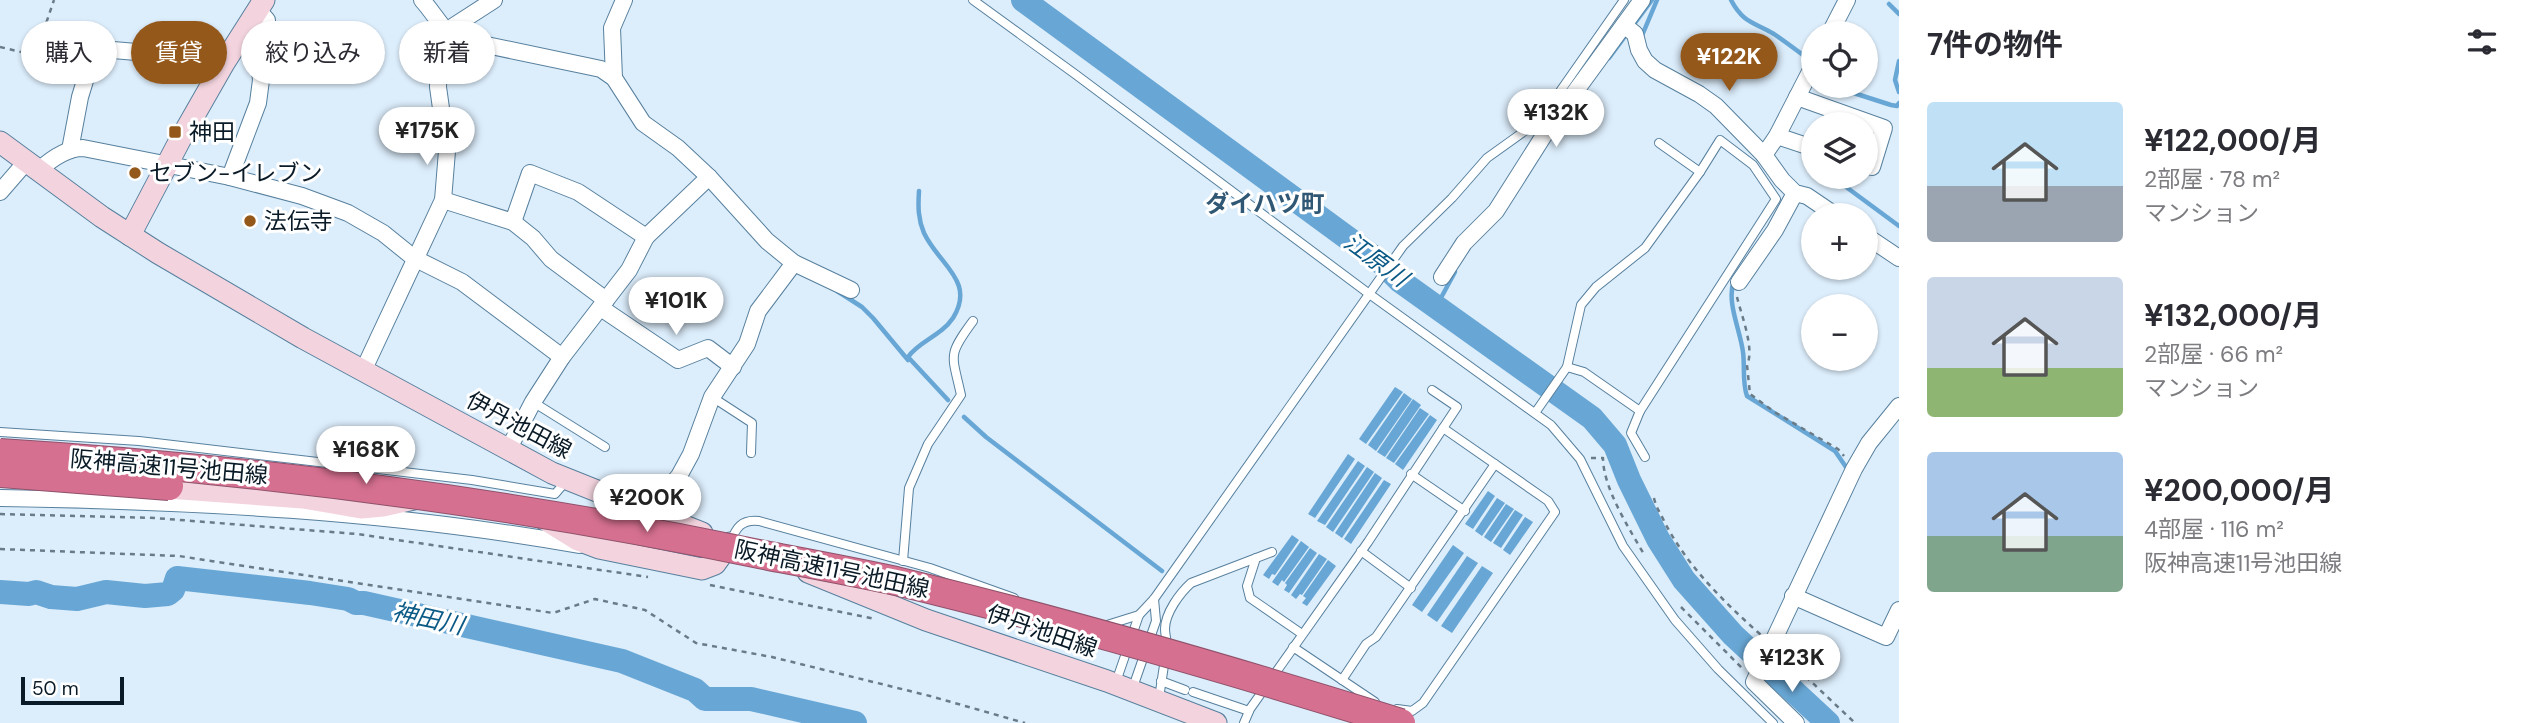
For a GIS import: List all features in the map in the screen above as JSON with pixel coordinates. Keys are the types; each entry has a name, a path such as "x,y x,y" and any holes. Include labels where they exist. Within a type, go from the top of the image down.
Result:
{"highway":[{"name":"阪神高速11号池田線","path":"0,453 232,472 395,491 548,514 691,540 891,580 1391,711"},
{"name":"阪神高速11号池田線","path":"0,473 230,491 391,510 688,558 887,599 1063,642 1339,723"}],"main road":[{"path":"227,58 261,5"},
{"path":"130,235 212,84"},
{"name":"伊丹池田線","path":"3,148 130,235 285,328 567,480 926,620 1124,687 1160,691 1216,723"},
{"path":"0,483 114,485 229,492 333,502 362,508 441,496 529,512 578,540 599,548 702,569 715,564 730,543"}],"street":[{"path":"422,0 440,21"},
{"path":"461,21 494,0"},
{"path":"614,78 612,28 624,0"},
{"path":"1442,277 1464,243 1496,211 1548,129 1628,28 1642,0"},
{"path":"1836,21 1847,0"},
{"path":"230,177 258,103 261,80 259,60 265,41 267,20 261,5"},
{"path":"1628,28 1635,34 1645,61 1655,70 1716,106 1764,155 1795,193 1807,196 1817,203"},
{"path":"495,47 601,69 614,78 643,123 677,148 709,177 767,241 794,263 851,290"},
{"path":"70,150 85,84"},
{"path":"363,371 443,200 447,150 438,84"},
{"path":"1764,155 1801,89"},
{"path":"1797,97 1839,112"},
{"path":"1878,126 1884,128 1878,148"},
{"path":"1777,136 1801,144"},
{"path":"0,192 32,166 70,150 83,148 230,177 302,196 348,213 383,233 414,258 463,282 562,358"},
{"path":"513,222 530,173 578,192 646,237"},
{"path":"508,450 533,402 562,358 629,270 646,237 709,177"},
{"path":"1740,282 1775,230 1795,193"},
{"path":"443,200 513,222 603,304 678,360 708,348 733,366"},
{"path":"1878,244 1899,258"},
{"path":"654,515 661,497 679,476 691,454 712,397 747,344 758,311 794,263"},
{"path":"1796,723 1755,680 1853,471 1869,443 1899,406"},
{"path":"0,498 223,505 373,518 599,548"},
{"path":"1793,596 1886,637 1899,610"}],"lane":[{"path":"973,0 1562,435 1580,459 1629,555 1675,620 1718,669 1773,723"},
{"path":"1124,687 1139,615 1154,599 1368,293 1397,254 1487,158 1540,120 1624,0"},
{"path":"1535,413 1567,367 1581,305 1596,287 1645,248 1720,140 1753,165 1776,199 1640,411 1631,433 1645,457"},
{"path":"1660,143 1700,172"},
{"path":"903,561 909,488 928,444 961,395 953,356 956,344 973,321"},
{"path":"1567,367 1584,372 1640,411"},
{"path":"1244,723 1249,711 1457,407 1432,390"},
{"path":"712,397 752,423 751,453"},
{"path":"533,402 605,447"},
{"path":"1293,647 1372,701 1391,711 1412,711 1423,703 1555,512 1548,500 1443,428"},
{"path":"0,432 139,441 472,480 555,494 567,480"},
{"path":"1342,680 1366,644 1376,637 1495,464"},
{"path":"1411,474 1465,511"},
{"path":"730,543 741,523 759,521 974,582 1023,601"},
{"path":"1361,551 1410,588"},
{"path":"1249,711 1189,691 1160,691 1168,642 1165,629 1183,590 1191,583 1272,552"},
{"path":"1256,558 1248,586 1250,598 1302,634"},
{"path":"1124,687 1149,642 1156,621 1154,599"},
{"path":"1047,610 1144,637 1149,642"},
{"path":"1101,625 1110,625 1139,615"}],"path":[{"path":"47,21 54,0"},
{"path":"0,47 21,51"},
{"path":"1740,282 1737,297 1749,352 1747,365 1750,394 1776,413 1838,449 1853,471"},
{"path":"1590,457 1603,458 1603,470 1625,521 1650,565"},
{"path":"1654,498 1656,507 1693,567 1727,604 1855,723"},
{"path":"0,514 155,519 357,534 659,578"},
{"path":"0,549 179,556 553,613 595,599 645,610 696,643 772,657 930,696 1025,723"},
{"path":"709,585 884,622"},
{"path":"1681,607 1755,680"}],"water":[{"path":"1395,387 1403,392 1366,444 1359,439"},
{"path":"1404,393 1412,399 1376,451 1368,445"},
{"path":"1413,399 1421,405 1385,457 1377,452"},
{"path":"1420,408 1429,414 1394,463 1386,458"},
{"path":"1430,415 1437,420 1403,470 1395,464"},
{"path":"1348,454 1355,459 1315,518 1308,514"},
{"path":"1358,461 1365,466 1325,525 1317,521"},
{"path":"1367,467 1374,472 1333,532 1326,527"},
{"path":"1375,473 1382,478 1342,538 1335,533"},
{"path":"1384,480 1391,484 1351,544 1344,539"},
{"path":"1488,491 1495,496 1473,529 1465,524"},
{"path":"1497,498 1505,503 1482,536 1475,531"},
{"path":"1506,504 1514,509 1491,542 1484,537"},
{"path":"1515,510 1523,515 1501,548 1493,543"},
{"path":"1525,517 1533,522 1510,555 1503,550"},
{"path":"1292,535 1299,540 1275,575 1272,574 1269,579 1263,575"},
{"path":"1301,541 1309,547 1284,582 1282,580 1278,586 1272,582"},
{"path":"1453,545 1464,553 1422,612 1412,605"},
{"path":"1310,548 1317,553 1289,593 1284,590 1287,585 1285,583"},
{"path":"1319,554 1327,559 1302,595 1296,599 1291,595"},
{"path":"1467,556 1478,563 1437,622 1427,615"},
{"path":"1328,560 1336,566 1307,606 1302,603 1306,598 1303,596"},
{"path":"1482,566 1493,573 1452,633 1441,626"}],"waterway":[{"name":"江原川","path":"1023,0 1383,264 1400,281 1592,418 1615,445 1658,539 1684,580 1733,635 1828,723"},
{"path":"1609,58 1652,0"},
{"path":"1641,38 1657,0"},
{"path":"1731,0 1745,18 1801,54"},
{"path":"1889,4 1899,14"},
{"path":"1899,61 1895,80 1899,92"},
{"path":"1869,98 1891,105 1897,106 1899,103"},
{"path":"1849,189 1899,226"},
{"path":"919,191 919,213 924,233 953,274 960,294 959,305 953,318 908,357 948,400"},
{"path":"1436,307 1455,272"},
{"path":"1734,280 1733,306 1743,352 1747,396 1835,451 1848,470"},
{"path":"837,291 862,307 908,360"},
{"path":"964,417 986,437 1162,571"},
{"name":"神田川","path":"0,592 36,592 51,597 77,599 106,592 145,596 168,594 173,590 177,578 310,593 348,599 356,603 622,661 695,690 705,699 751,699 855,723"}],"place":[{"name":"神田","path":"175,132"},
{"name":"セブン-イレブン","path":"135,173"},
{"name":"法伝寺","path":"250,221"}],"district":[{"name":"ダイハツ町","path":"1265,204"}]}
